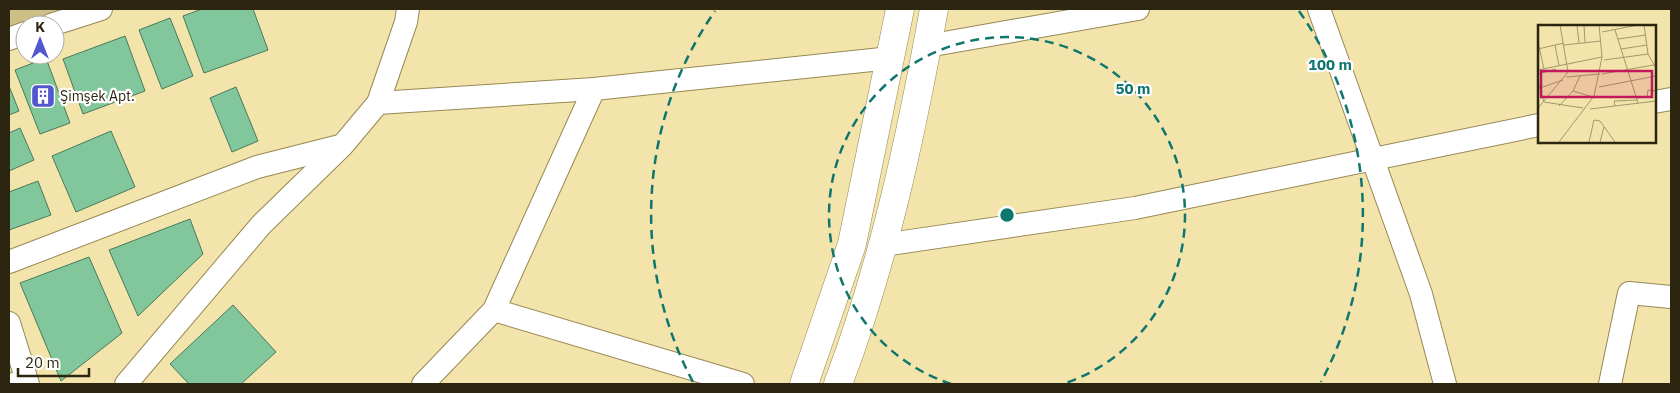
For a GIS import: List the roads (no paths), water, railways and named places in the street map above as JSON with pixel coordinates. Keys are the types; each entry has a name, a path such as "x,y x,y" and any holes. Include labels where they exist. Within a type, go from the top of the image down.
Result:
{"main road":[{"path":"804,384 852,244 900,9"},
{"path":"838,384 855,339 883,245 915,112 934,9"}],"street":[{"path":"65,20 101,9"},
{"path":"126,384 261,225 342,146 378,102 406,22 408,9"},
{"path":"927,46 1138,9"},
{"path":"1320,9 1421,294 1446,384"},
{"path":"378,102 594,89 891,58"},
{"path":"424,384 494,310 594,89"},
{"path":"1655,102 1671,99"},
{"path":"883,245 1135,208 1538,125"},
{"path":"9,262 257,167 342,146"},
{"path":"1610,384 1629,293 1671,297"},
{"path":"494,310 743,384"},
{"path":"9,323 21,380"}],"place":[{"name":"Şimşek Apt.","path":"43,96"}]}
